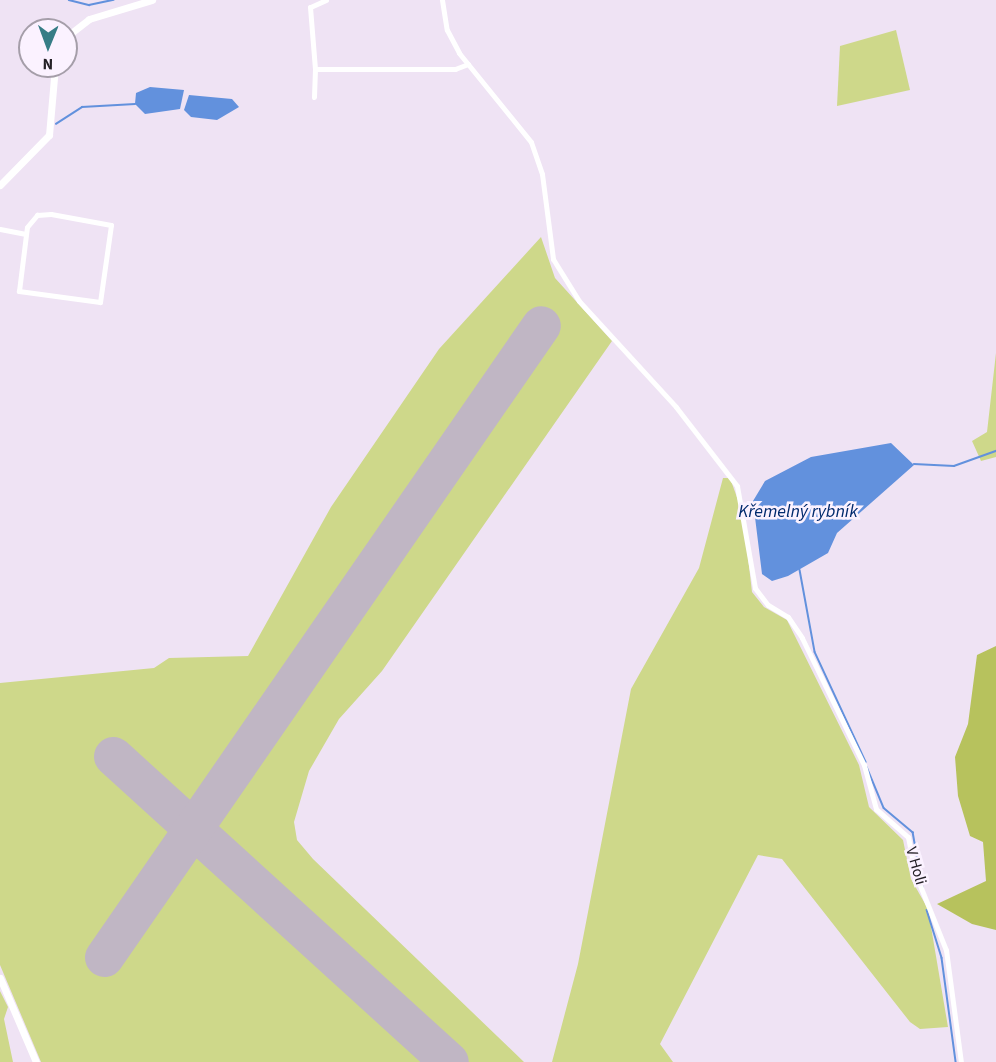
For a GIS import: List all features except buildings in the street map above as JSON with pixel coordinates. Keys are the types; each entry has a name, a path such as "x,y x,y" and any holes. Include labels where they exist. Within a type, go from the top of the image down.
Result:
{"street":[{"path":"78,28 90,18 152,0"},
{"path":"314,97 315,69 310,7 326,0"},
{"path":"315,69 455,69 468,64 447,30 442,0"},
{"name":"V Holi","path":"468,64 531,142 542,174 553,259 579,301 676,408 737,486 755,588 768,605 788,617 802,638 864,765 876,809 908,837 915,873 946,950 961,1062"},
{"path":"0,185 49,135 54,78"},
{"path":"44,213 110,223 101,301 22,293 25,234 31,220 44,213"},
{"path":"0,229 25,234"},
{"path":"0,978 36,1062"}],"green space":[{"path":"896,30 910,90 837,106 840,46"},
{"path":"541,237 555,278 612,341 382,671 339,719 309,771 294,822 297,840 313,859 524,1062 41,1062 0,965 0,683 154,668 169,658 248,656 331,507 439,349"},
{"path":"996,353 996,457 981,461 972,441 987,432"},
{"path":"723,478 730,478 743,514 752,592 764,607 787,620 859,765 869,807 903,840 911,879 928,909 948,1027 920,1029 910,1022 782,859 758,855 660,1044 673,1062 552,1062 578,964 631,689 699,568"},
{"path":"996,646 996,930 972,924 937,904 986,881 983,842 970,836 958,796 955,757 968,724 977,655"},
{"path":"0,991 8,1007 4,1019 13,1062 0,1062"}],"water":[{"path":"150,87 184,90 180,109 145,114 135,104 136,93"},
{"path":"189,95 232,99 239,107 217,120 191,117 184,110"},
{"name":"Křemelný rybník","path":"891,443 914,465 837,533 828,553 788,576 772,581 762,574 753,501 765,481 811,457"}],"waterway":[{"path":"69,0 89,5 113,0"},
{"path":"56,124 82,107 135,104"},
{"path":"914,464 954,466 996,451"},
{"path":"800,570 815,652 866,762"},
{"path":"867,767 884,808 913,832 923,888"},
{"path":"927,910 942,958 956,1062"}],"runway":[{"path":"104,957 541,325"},
{"path":"113,756 449,1062"}]}
